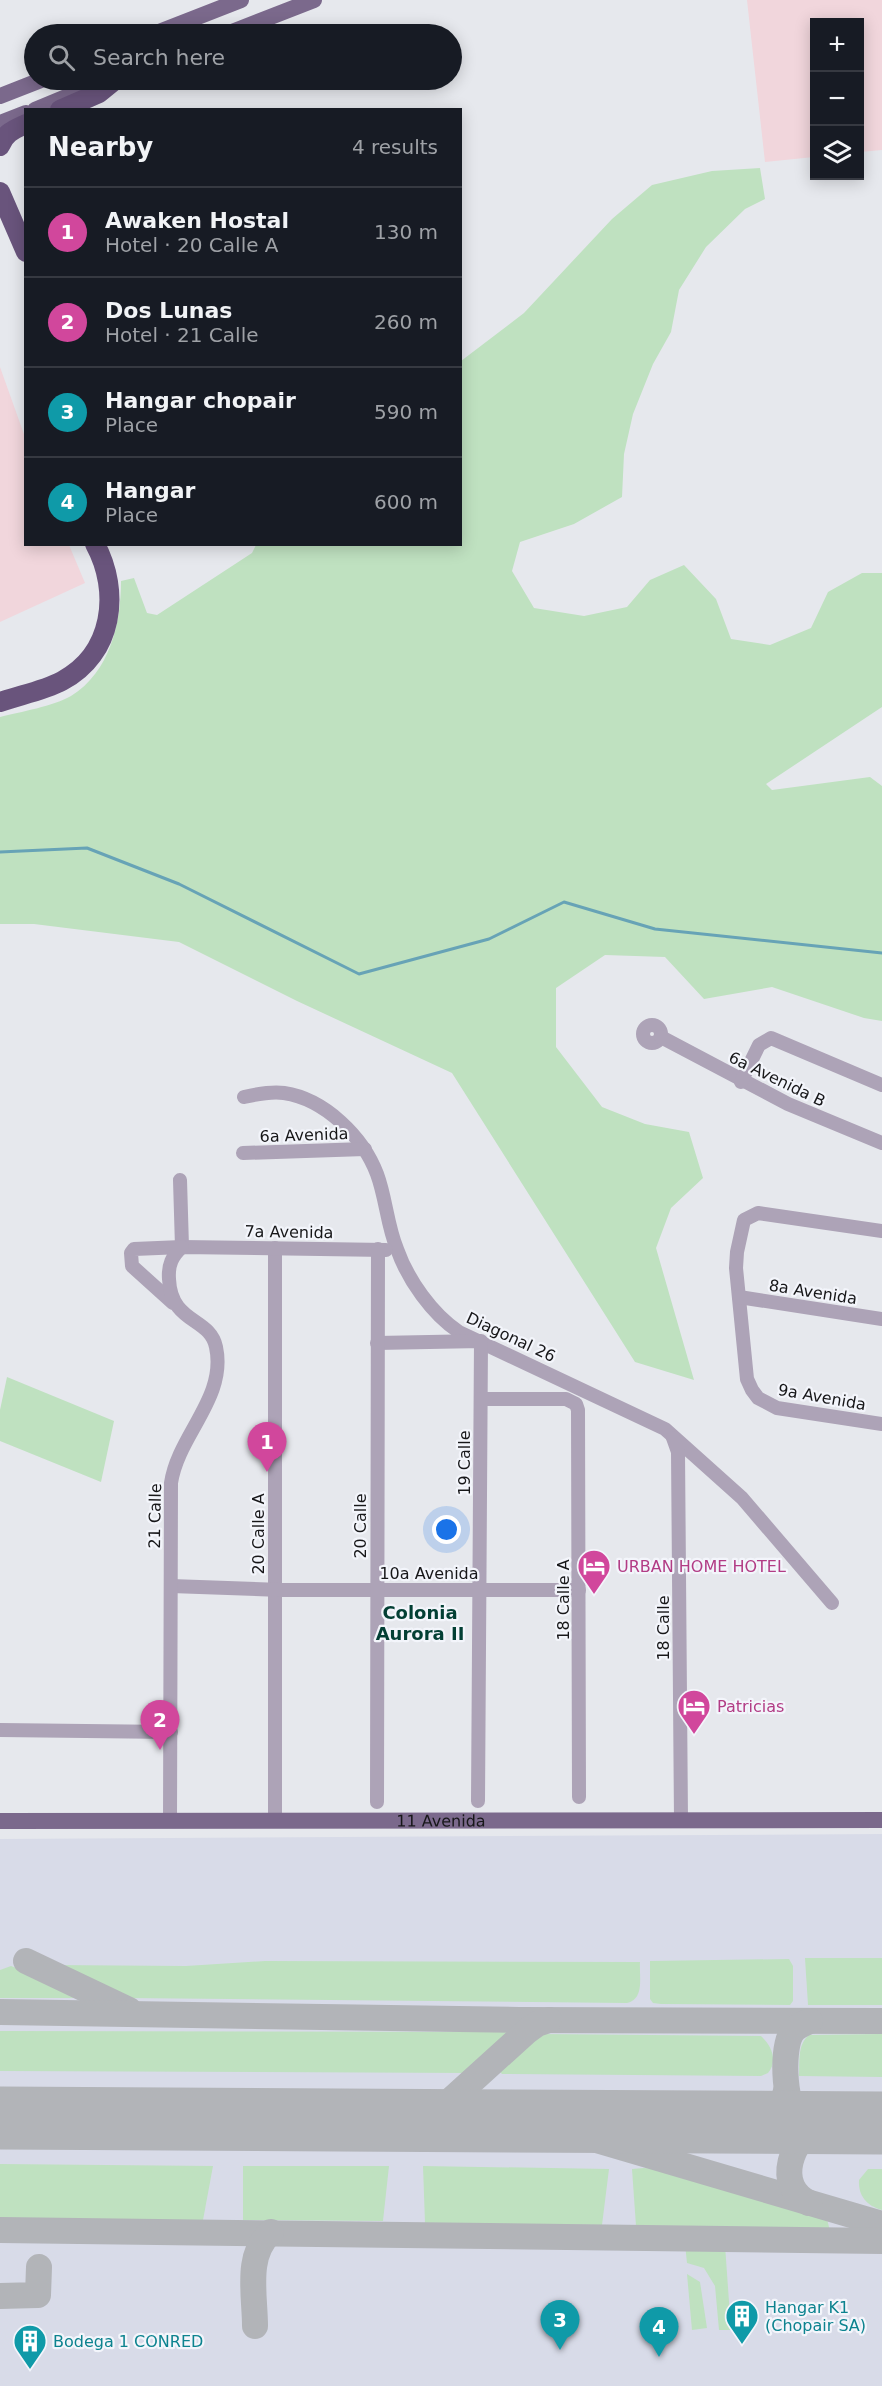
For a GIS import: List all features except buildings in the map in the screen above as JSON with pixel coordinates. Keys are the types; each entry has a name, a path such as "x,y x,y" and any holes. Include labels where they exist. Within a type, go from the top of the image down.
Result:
{"highway":[{"path":"65,108 102,90"},
{"path":"0,146 3,138 12,130 24,125"},
{"path":"0,192 24,247"},
{"path":"0,702 62,681 76,673 95,653 108,621 112,596 96,546"}],"main road":[{"path":"180,24 242,0"},
{"path":"253,24 314,0"},
{"path":"0,96 24,87"},
{"path":"40,108 87,90"},
{"path":"0,123 24,114"},
{"name":"11 Avenida","path":"0,1821 882,1820"}],"street":[{"name":"6a Avenida B","path":"660,1037 741,1082 882,1143"},
{"path":"741,1082 759,1045 766,1039 775,1039 882,1085"},
{"name":"Diagonal 26","path":"244,1097 285,1093 312,1102 341,1123 365,1149 380,1184 397,1250 436,1313 459,1332 665,1429 742,1498 832,1603"},
{"name":"6a Avenida","path":"243,1153 365,1149"},
{"path":"174,1303 170,1289 170,1264 182,1247 180,1180"},
{"path":"739,1297 737,1252 744,1220 751,1216 767,1213 882,1231"},
{"name":"7a Avenida","path":"174,1303 136,1271 131,1262 130,1253 134,1249 182,1247 397,1250"},
{"name":"20 Calle A","path":"274,1248 275,1820"},
{"name":"20 Calle","path":"377,1802 378,1249"},
{"name":"8a Avenida","path":"739,1297 882,1320"},
{"name":"9a Avenida","path":"739,1297 747,1379 758,1398 777,1408 882,1424"},
{"name":"21 Calle","path":"170,1821 172,1473 180,1451 213,1389 218,1362 214,1340 182,1314 174,1303"},
{"path":"377,1343 481,1341"},
{"name":"19 Calle","path":"478,1801 481,1341"},
{"name":"18 Calle A","path":"481,1399 566,1399 576,1404 579,1418 579,1797"},
{"name":"18 Calle","path":"672,1436 678,1452 681,1820"},
{"name":"10a Avenida","path":"171,1586 275,1589 579,1590"},
{"path":"0,1730 171,1732"}],"shaded area":[{"path":"747,0 882,0 882,150 864,152 864,18 810,18 810,157 765,162"},
{"path":"0,367 24,434 24,546 69,546 85,583 0,622"},
{"path":"882,1834 882,2386 0,2386 0,1839"}],"green space":[{"path":"760,168 765,199 745,209 706,247 679,290 671,332 653,364 633,414 624,454 622,497 574,524 520,542 512,571 534,608 584,616 627,607 650,580 684,565 716,599 731,639 770,645 811,628 828,592 862,573 882,573 882,707 766,784 772,790 870,777 882,786 882,1021 864,1018 772,987 704,999 665,957 605,955 556,988 556,1047 602,1107 645,1124 689,1132 703,1178 671,1208 656,1248 694,1380 635,1362 452,1073 297,1001 179,942 34,924 0,924 0,717 64,700 84,686 95,674 111,645 119,613 121,581 134,578 147,613 157,615 252,553 256,546 462,546 462,360 524,313 612,219 652,185 712,171"},
{"path":"7,1377 114,1421 101,1482 0,1441 0,1410"},
{"path":"805,1958 882,1958 882,2005 808,2005"},
{"path":"789,1959 793,1966 793,2001 790,2005 661,2004 653,2003 650,1999 650,1961"},
{"path":"265,1961 640,1962 640,1986 633,2001 627,2003 124,1998 50,1965 186,1966"},
{"path":"11,1966 81,1992 84,1998 0,1998 0,1970"},
{"path":"0,2031 513,2032 469,2073 0,2071"},
{"path":"538,2034 761,2036 771,2049 773,2064 768,2073 761,2076 502,2074 499,2071"},
{"path":"882,2034 882,2077 799,2076 801,2049 809,2035"},
{"path":"0,2164 213,2166 203,2220 0,2220"},
{"path":"243,2166 389,2166 383,2221 243,2220"},
{"path":"423,2166 609,2169 602,2225 425,2223"},
{"path":"632,2169 657,2169 827,2219 830,2231 636,2226"},
{"path":"868,2169 882,2169 882,2210 864,2200 860,2191 859,2180"},
{"path":"685,2244 725,2245 731,2330 719,2330 715,2286 704,2268 687,2263"},
{"path":"687,2274 700,2282 707,2328 692,2330"}],"waterway":[{"path":"0,852 87,848 179,884 359,974 489,939 564,902 655,929 882,953"}],"taxiway":[{"path":"26,1961 129,2010"},
{"path":"0,2012 519,2020 882,2021"},
{"path":"429,2120 526,2032 537,2024 549,2020"},
{"path":"801,2123 795,2116 788,2094 786,2054 791,2034 799,2026 810,2021"},
{"path":"466,2089 462,2104 472,2121"},
{"path":"766,2123 780,2113 786,2091"},
{"path":"532,2121 882,2224"},
{"path":"809,2203 798,2195 789,2173 795,2150 802,2139 821,2123"},
{"path":"0,2230 882,2241"},
{"path":"255,2326 253,2289 255,2264 263,2241 271,2232"},
{"path":"0,2296 38,2295 39,2267"}],"runway":[{"path":"0,2118 882,2123"}],"place":[{"name":"Awaken Hostal","path":"267,1472"},
{"name":"URBAN HOME HOTEL","path":"594,1595"},
{"name":"Patricias","path":"694,1735"},
{"name":"Dos Lunas","path":"160,1750"},
{"name":"Hangar K1 (Chopair SA)","path":"742,2345"},
{"name":"Hangar chopair","path":"560,2350"},
{"name":"Hangar","path":"659,2357"},
{"name":"Bodega 1 CONRED","path":"30,2370"}],"district":[{"name":"Colonia Aurora II","path":"420,1622"}]}
